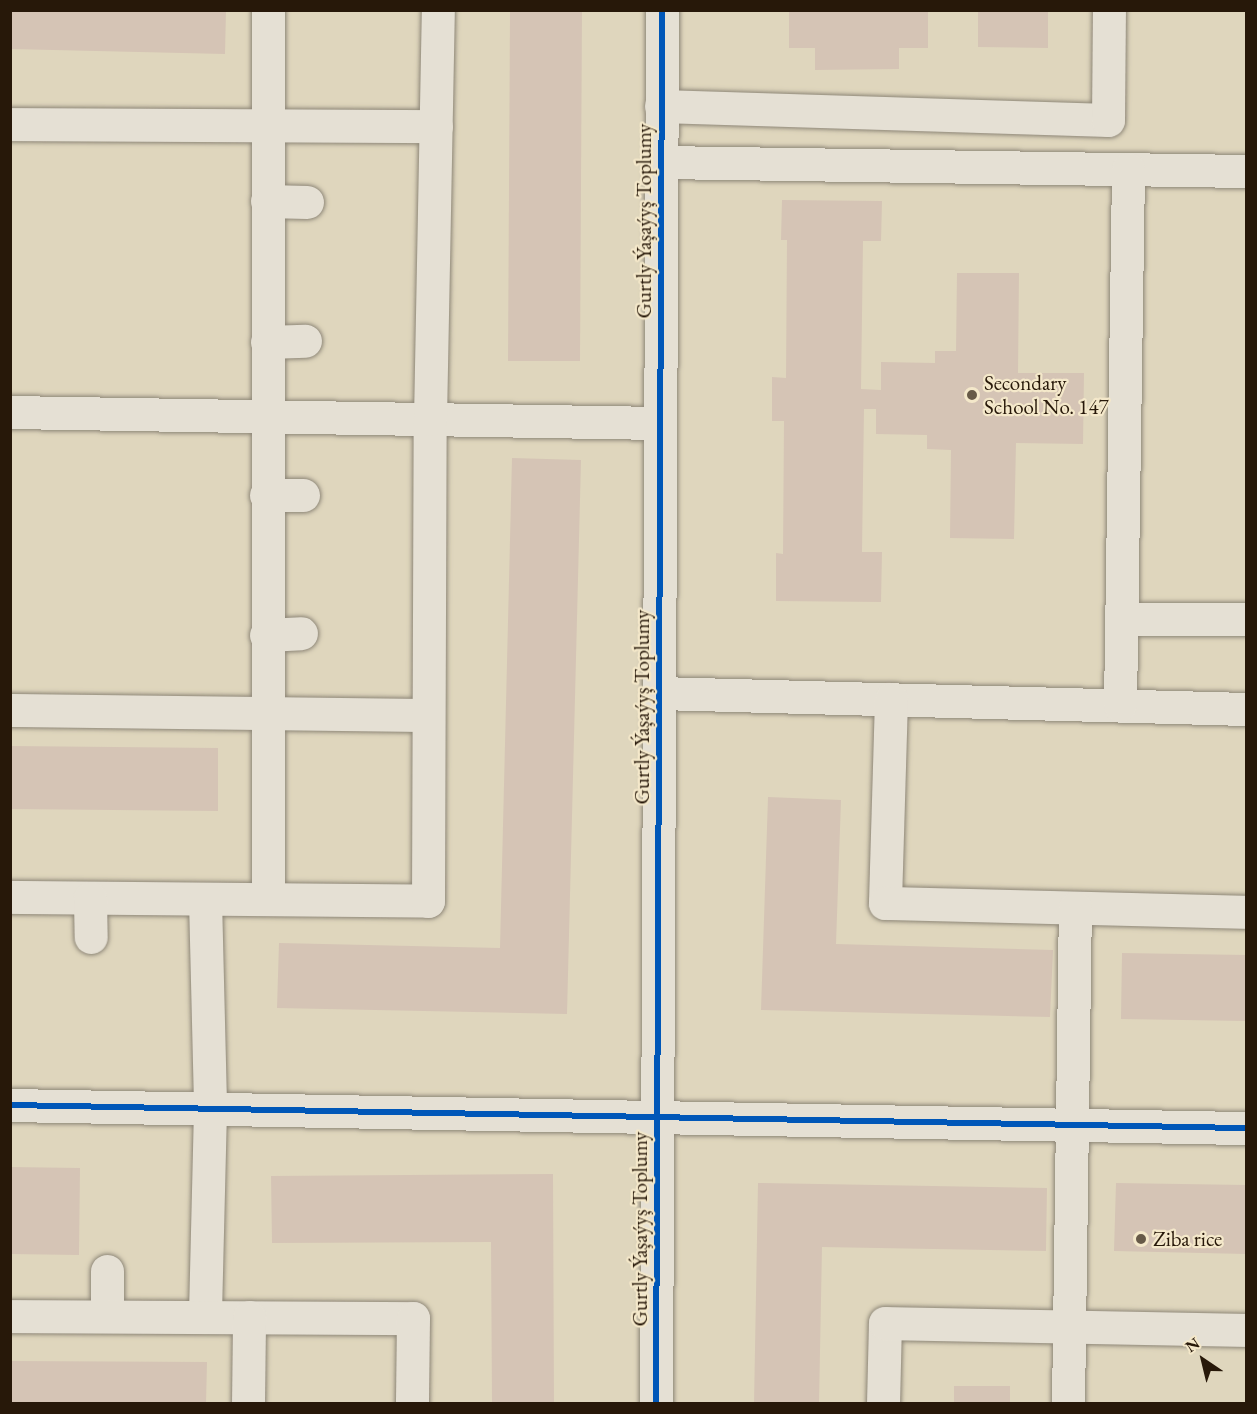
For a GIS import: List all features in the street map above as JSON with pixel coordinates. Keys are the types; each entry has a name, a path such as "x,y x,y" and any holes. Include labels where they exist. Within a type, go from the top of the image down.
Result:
{"street":[{"path":"268,10 266,416 268,899"},
{"path":"10,897 428,901 430,419 438,10"},
{"name":"Gurtly Ýaşaýyş Toplumy","path":"656,1404 662,10"},
{"path":"661,106 1108,120 1109,10"},
{"path":"10,124 436,126"},
{"path":"661,162 1246,171"},
{"path":"1120,705 1128,169"},
{"path":"267,201 307,202"},
{"path":"267,342 305,341"},
{"path":"10,412 660,423"},
{"path":"266,495 303,495"},
{"path":"1121,619 1246,619"},
{"path":"266,635 301,633"},
{"path":"659,693 1246,709"},
{"path":"891,699 885,903 1246,912"},
{"path":"10,710 427,715"},
{"path":"90,898 91,937"},
{"path":"205,899 210,1109 205,1317"},
{"path":"1068,1404 1076,908"},
{"path":"10,1105 1246,1128"},
{"path":"107,1271 107,1316"},
{"path":"10,1316 413,1318 412,1404"},
{"path":"248,1404 249,1317"},
{"path":"883,1404 885,1323 1246,1330"}],"building":[{"path":"10,10 226,10 225,54 10,49"},
{"path":"510,10 582,10 580,361 508,361"},
{"path":"789,10 928,10 928,48 899,48 899,69 815,70 815,48 789,48"},
{"path":"978,10 1048,10 1048,48 978,47"},
{"path":"782,200 882,201 881,241 863,241 861,389 881,390 881,362 935,363 935,351 956,351 957,273 1019,273 1018,373 1084,373 1083,444 1016,443 1014,539 950,538 951,450 927,449 927,435 876,434 876,409 864,409 862,552 882,552 881,602 776,601 776,553 783,554 784,421 772,421 772,377 786,378 787,240 781,240"},
{"path":"512,458 581,460 567,1014 277,1008 279,943 500,948"},
{"path":"10,746 218,748 218,811 10,809"},
{"path":"768,797 841,800 836,944 1053,950 1050,1017 761,1010"},
{"path":"1122,953 1246,955 1246,1021 1121,1019"},
{"path":"10,1167 80,1168 79,1255 10,1254"},
{"path":"553,1174 554,1404 492,1404 491,1242 272,1243 271,1176"},
{"path":"758,1183 1047,1188 1046,1251 822,1247 819,1404 754,1404"},
{"path":"1116,1183 1246,1185 1246,1254 1114,1251"},
{"path":"10,1361 207,1362 206,1404 10,1404"},
{"path":"954,1386 1010,1386 1010,1404 954,1404"}],"cycle path":[{"path":"656,1404 662,10"},
{"path":"10,1105 1246,1128"}],"place":[{"name":"Secondary School No. 147","path":"972,395"},
{"name":"Ziba rice","path":"1141,1239"}]}
